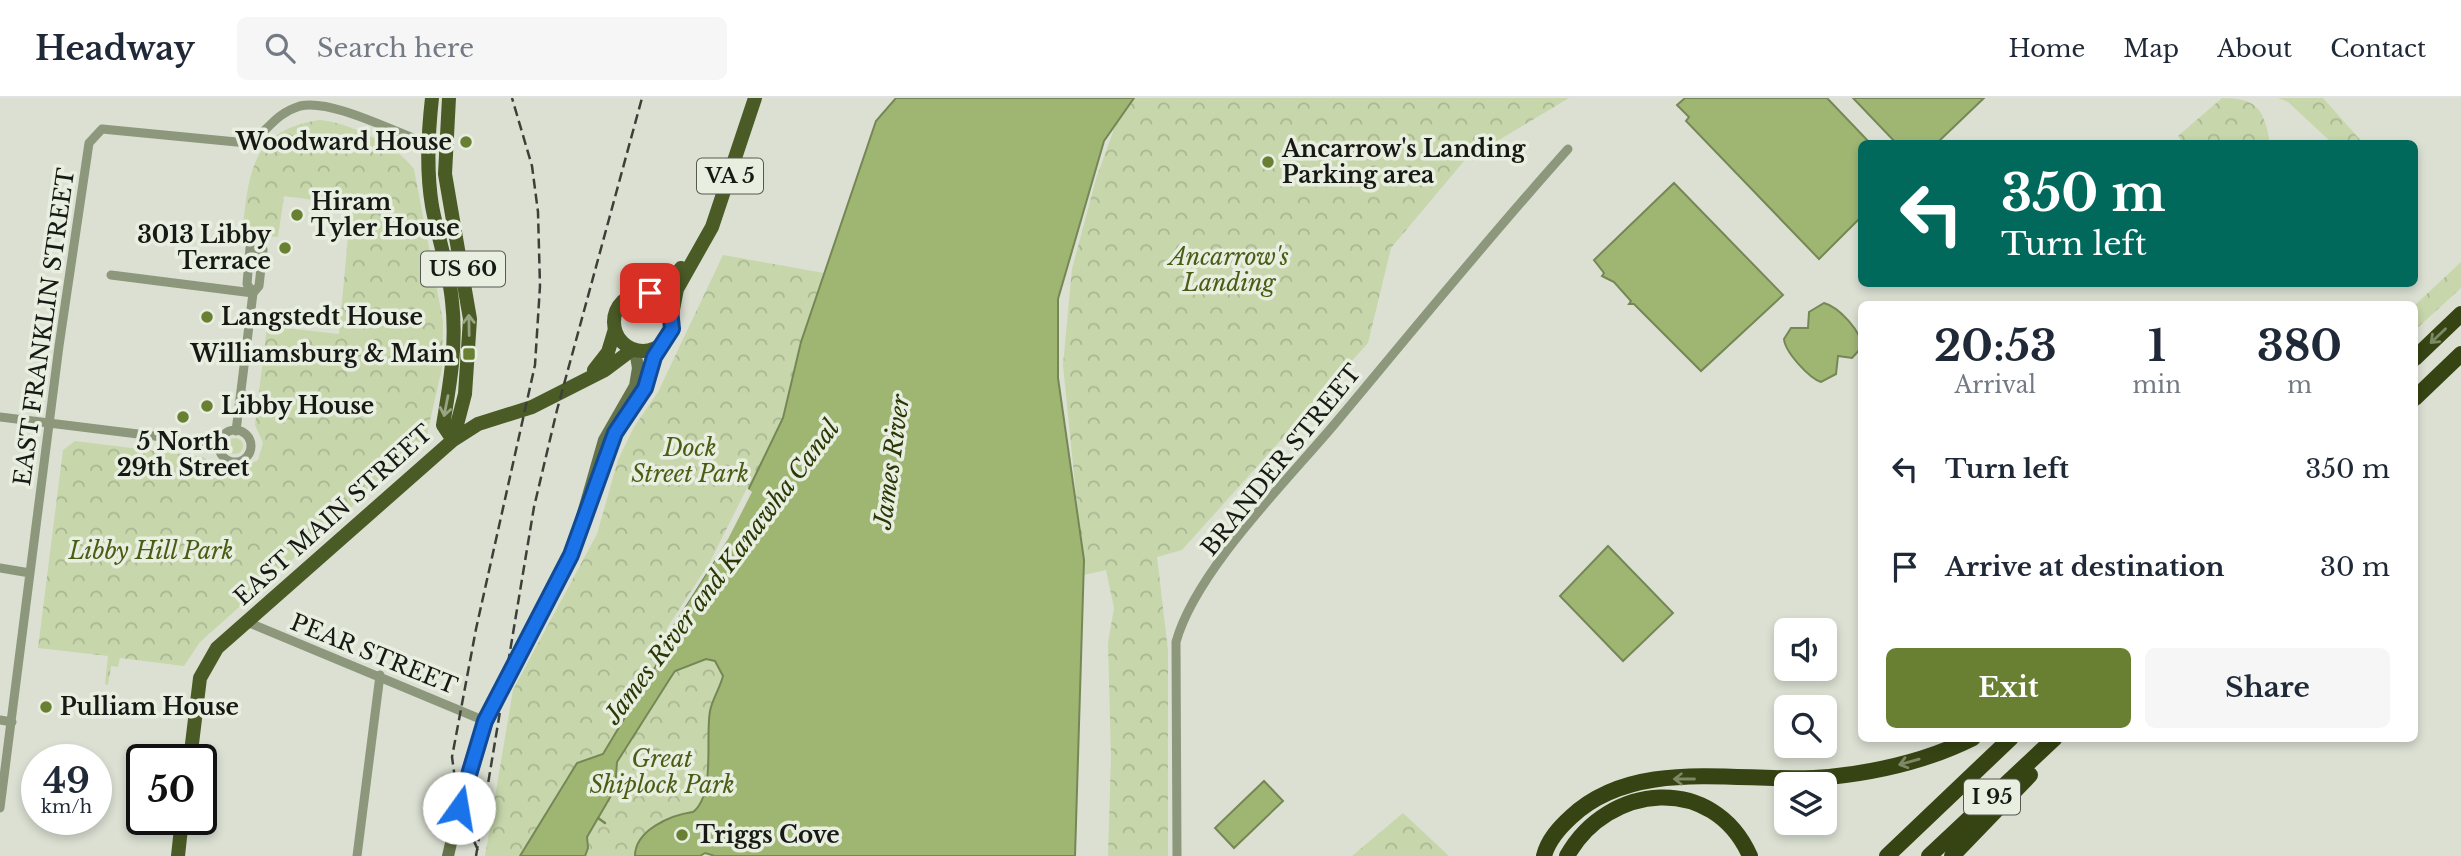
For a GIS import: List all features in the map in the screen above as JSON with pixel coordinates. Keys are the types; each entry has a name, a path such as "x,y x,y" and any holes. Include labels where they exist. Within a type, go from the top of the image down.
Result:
{"highway":[{"path":"2418,355 2461,314"},
{"path":"2418,395 2461,354"},
{"path":"1544,856 1557,831 1575,813 1594,798 1617,788 1672,779 1802,779 1854,774 1914,761 1963,742"},
{"name":"I 95","path":"1887,856 2007,742"},
{"name":"I 95","path":"1929,856 2051,742"},
{"path":"1952,856 2060,742"},
{"path":"1567,856 1587,827 1606,812 1629,802 1656,798 1686,800 1710,810 1732,830 1750,856"}],"main road":[{"name":"US 60","path":"432,98 427,145 432,207 452,300 453,370 443,425 453,440"},
{"name":"US 60","path":"449,98 444,149 449,204 466,283 470,318 465,394 453,440"},
{"name":"VA 5","path":"615,329 615,314 620,303 633,294 650,293 673,279 695,244 747,98"},
{"name":"VA 5","path":"634,349 650,350 661,345 672,329 677,289 712,227 755,98"},
{"path":"650,293 662,299 672,315"},
{"path":"579,530 604,440 635,386 638,368 634,349 624,343 615,329"},
{"name":"EAST MAIN STREET","path":"590,375 608,352 615,329"},
{"path":"448,856 467,774 485,721 566,565 615,433 645,388 661,345"},
{"name":"EAST MAIN STREET","path":"192,744 202,672 217,648 453,440 474,426 532,407 604,370 634,349"},
{"path":"178,856 181,835"}],"street":[{"name":"EAST FRANKLIN STREET","path":"0,808 49,423 89,143 102,129 247,143 255,139 275,117 300,106 325,103 427,145"},
{"path":"427,145 444,149"},
{"name":"BRANDER STREET","path":"1177,856 1176,642 1181,623 1204,585 1252,521 1510,214 1569,149"},
{"path":"111,275 253,293 236,431"},
{"path":"0,417 219,444"},
{"path":"236,431 249,439 250,450 245,459 235,462 225,459 219,444 223,436 236,431"},
{"path":"0,568 30,573"},
{"name":"PEAR STREET","path":"247,622 380,675 485,721"},
{"path":"357,856 380,675"},
{"path":"0,720 12,722"}],"green space":[{"name":"Ancarrow's Landing","path":"1125,98 1569,98 1464,161 1391,248 1368,343 1182,550 1157,557 1168,650 1168,856 1108,856 1111,757 1108,643 1114,608 1106,570 1084,575 1063,365 1072,269 1096,179"},
{"path":"2222,98 2243,100 2257,108 2265,122 2269,140 2181,140 2178,136"},
{"path":"2278,98 2323,98 2360,140 2329,140 2288,102"},
{"name":"Libby Hill Park","path":"319,120 343,125 371,136 396,152 414,169 443,321 442,368 427,434 422,444 200,642 184,666 120,658 118,667 111,666 108,685 105,684 108,656 38,648 63,450 75,441 203,457 233,473 258,460 263,443 255,425 267,326 339,334 351,205 284,196 278,237 242,234 247,193 257,159 266,145 278,134"},
{"name":"Dock Street Park","path":"723,255 824,273 801,342 783,418 713,563 670,630 658,664 603,754 577,763 520,856 485,856 513,690 597,534 618,460 634,427 658,392"},
{"path":"2461,262 2461,288 2418,327 2418,302"},
{"path":"232,438 238,438 243,446 241,452 232,454 227,449 227,443"},
{"name":"Great Shiplock Park","path":"705,659 715,661 723,675 719,694 710,710 710,750 704,798 693,812 673,817 650,830 635,856 585,856 588,848 587,837 617,762 675,671"},
{"path":"1403,813 1449,856 1352,856"}],"water":[{"path":"896,98 1134,98 1104,141 1058,299 1058,378 1084,560 1075,856 715,856 705,853 700,856 635,856 641,839 648,831 665,820 693,812 705,792 710,711 723,676 715,661 706,659 675,671 617,762 615,789 587,837 588,848 585,856 520,856 577,763 603,754 657,664 670,630 713,563 783,418 801,342 876,121"},
{"path":"1685,98 1827,98 1867,140 1858,140 1858,220 1819,259 1686,121 1689,117 1677,105"},
{"path":"1853,98 1984,98 1940,140 1893,140"},
{"path":"1674,183 1783,295 1701,371 1634,304 1629,304 1631,301 1614,282 1602,276 1604,273 1594,260"},
{"path":"1824,303 1830,305 1849,321 1858,334 1858,351 1852,358 1838,356 1836,374 1821,382 1798,364 1784,339 1791,328 1808,328 1809,312"},
{"path":"1608,546 1673,613 1623,661 1560,596"},
{"path":"1264,781 1283,801 1234,848 1215,828"}],"pier":[{"path":"747,488 752,492 728,539 667,635 667,628 710,562"}],"waterway":[{"path":"598,818 605,823"}],"railway":[{"path":"478,850 459,808 452,757 476,629 535,365 540,286 538,212 532,166 512,98"},
{"path":"476,856 534,507 557,410 642,98"}],"place":[{"name":"Woodward House","path":"466,142"},
{"name":"Ancarrow's Landing Parking area","path":"1268,162"},
{"name":"Hiram Tyler House","path":"297,215"},
{"name":"3013 Libby Terrace","path":"285,248"},
{"name":"Langstedt House","path":"207,317"},
{"name":"Williamsburg & Main","path":"469,354"},
{"name":"Libby House","path":"207,406"},
{"name":"5 North 29th Street","path":"183,417"},
{"name":"Pulliam House","path":"46,707"},
{"name":"Triggs Cove","path":"682,835"}],"route":[{"path":"459,808 485,721 571,555 615,433 645,388 654,357 672,329 670,309 662,299 650,293"}],"water label":[{"name":"James River","path":"892,462"},
{"name":"James River and Kanawha Canal","path":"722,572"}]}
